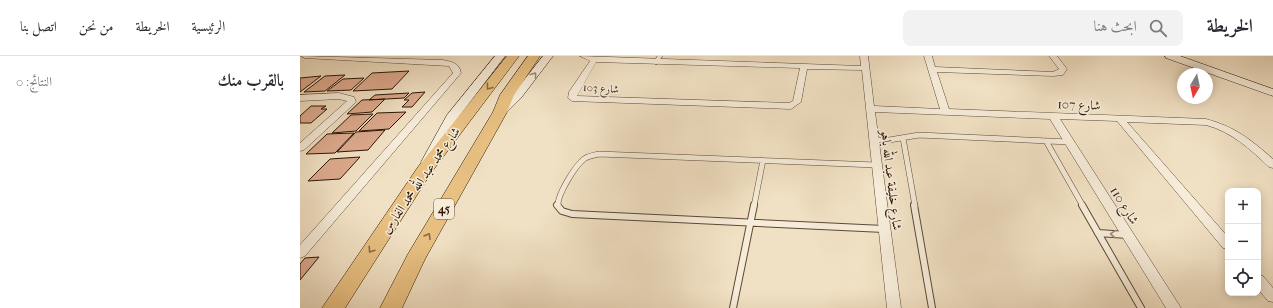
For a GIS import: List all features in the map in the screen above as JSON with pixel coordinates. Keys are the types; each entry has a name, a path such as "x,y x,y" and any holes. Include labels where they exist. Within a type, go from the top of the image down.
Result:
{"main road":[{"name":"شارع محمد عبد الله محمد الفارس","path":"333,308 424,171 513,56"},
{"name":"45","path":"391,308 415,259 500,112 507,95 534,56"},
{"path":"381,308 415,259"}],"street":[{"path":"300,253 305,243 448,82 451,73 447,68 439,65 396,58 305,56"},
{"path":"424,171 451,118 500,56"},
{"path":"500,112 517,96 548,56"},
{"path":"584,56 594,60 682,59 865,68"},
{"name":"شارع خليفة عبد الله باهو","path":"864,56 869,109 894,308"},
{"path":"928,56 945,112"},
{"path":"933,69 1053,74 1060,72 1062,69 1053,56"},
{"path":"1170,56 1273,93"},
{"path":"1189,56 1273,86"},
{"name":"شارع 103","path":"594,60 573,92 572,98 791,106 798,102 804,66"},
{"path":"300,98 339,96 351,99 352,102 300,148"},
{"name":"شارع 107","path":"869,109 1120,118 1221,124 1233,130 1273,165"},
{"name":"شارع 110","path":"1053,116 1174,308"},
{"path":"1120,118 1225,241"},
{"path":"1261,284 1273,298"}],"lane":[{"path":"873,140 889,140 920,135 1069,142"},
{"path":"903,138 932,308"},
{"path":"1046,141 1141,308"},
{"path":"876,165 599,154 591,155 580,163 557,201 559,208 562,211 572,214 884,229"},
{"path":"733,308 762,160"},
{"path":"1098,233 1128,235"}],"building":[{"path":"409,71 392,89 353,91 372,73"},
{"path":"345,75 325,91 304,92 325,76"},
{"path":"321,76 300,92 300,78"},
{"path":"364,78 351,90 327,91 343,79"},
{"path":"425,92 412,107 402,107 409,100 404,100 412,93"},
{"path":"409,93 404,98 369,100 375,95"},
{"path":"385,99 372,112 347,114 362,100"},
{"path":"311,106 326,106 321,109 327,109 311,123 300,123 300,116"},
{"path":"406,112 389,129 359,131 377,113"},
{"path":"373,114 356,131 332,133 351,115"},
{"path":"385,130 368,150 337,152 356,132"},
{"path":"354,133 335,153 306,154 327,134"},
{"path":"360,157 340,179 308,181 330,159"},
{"path":"319,257 300,280 300,264 305,258"}]}
